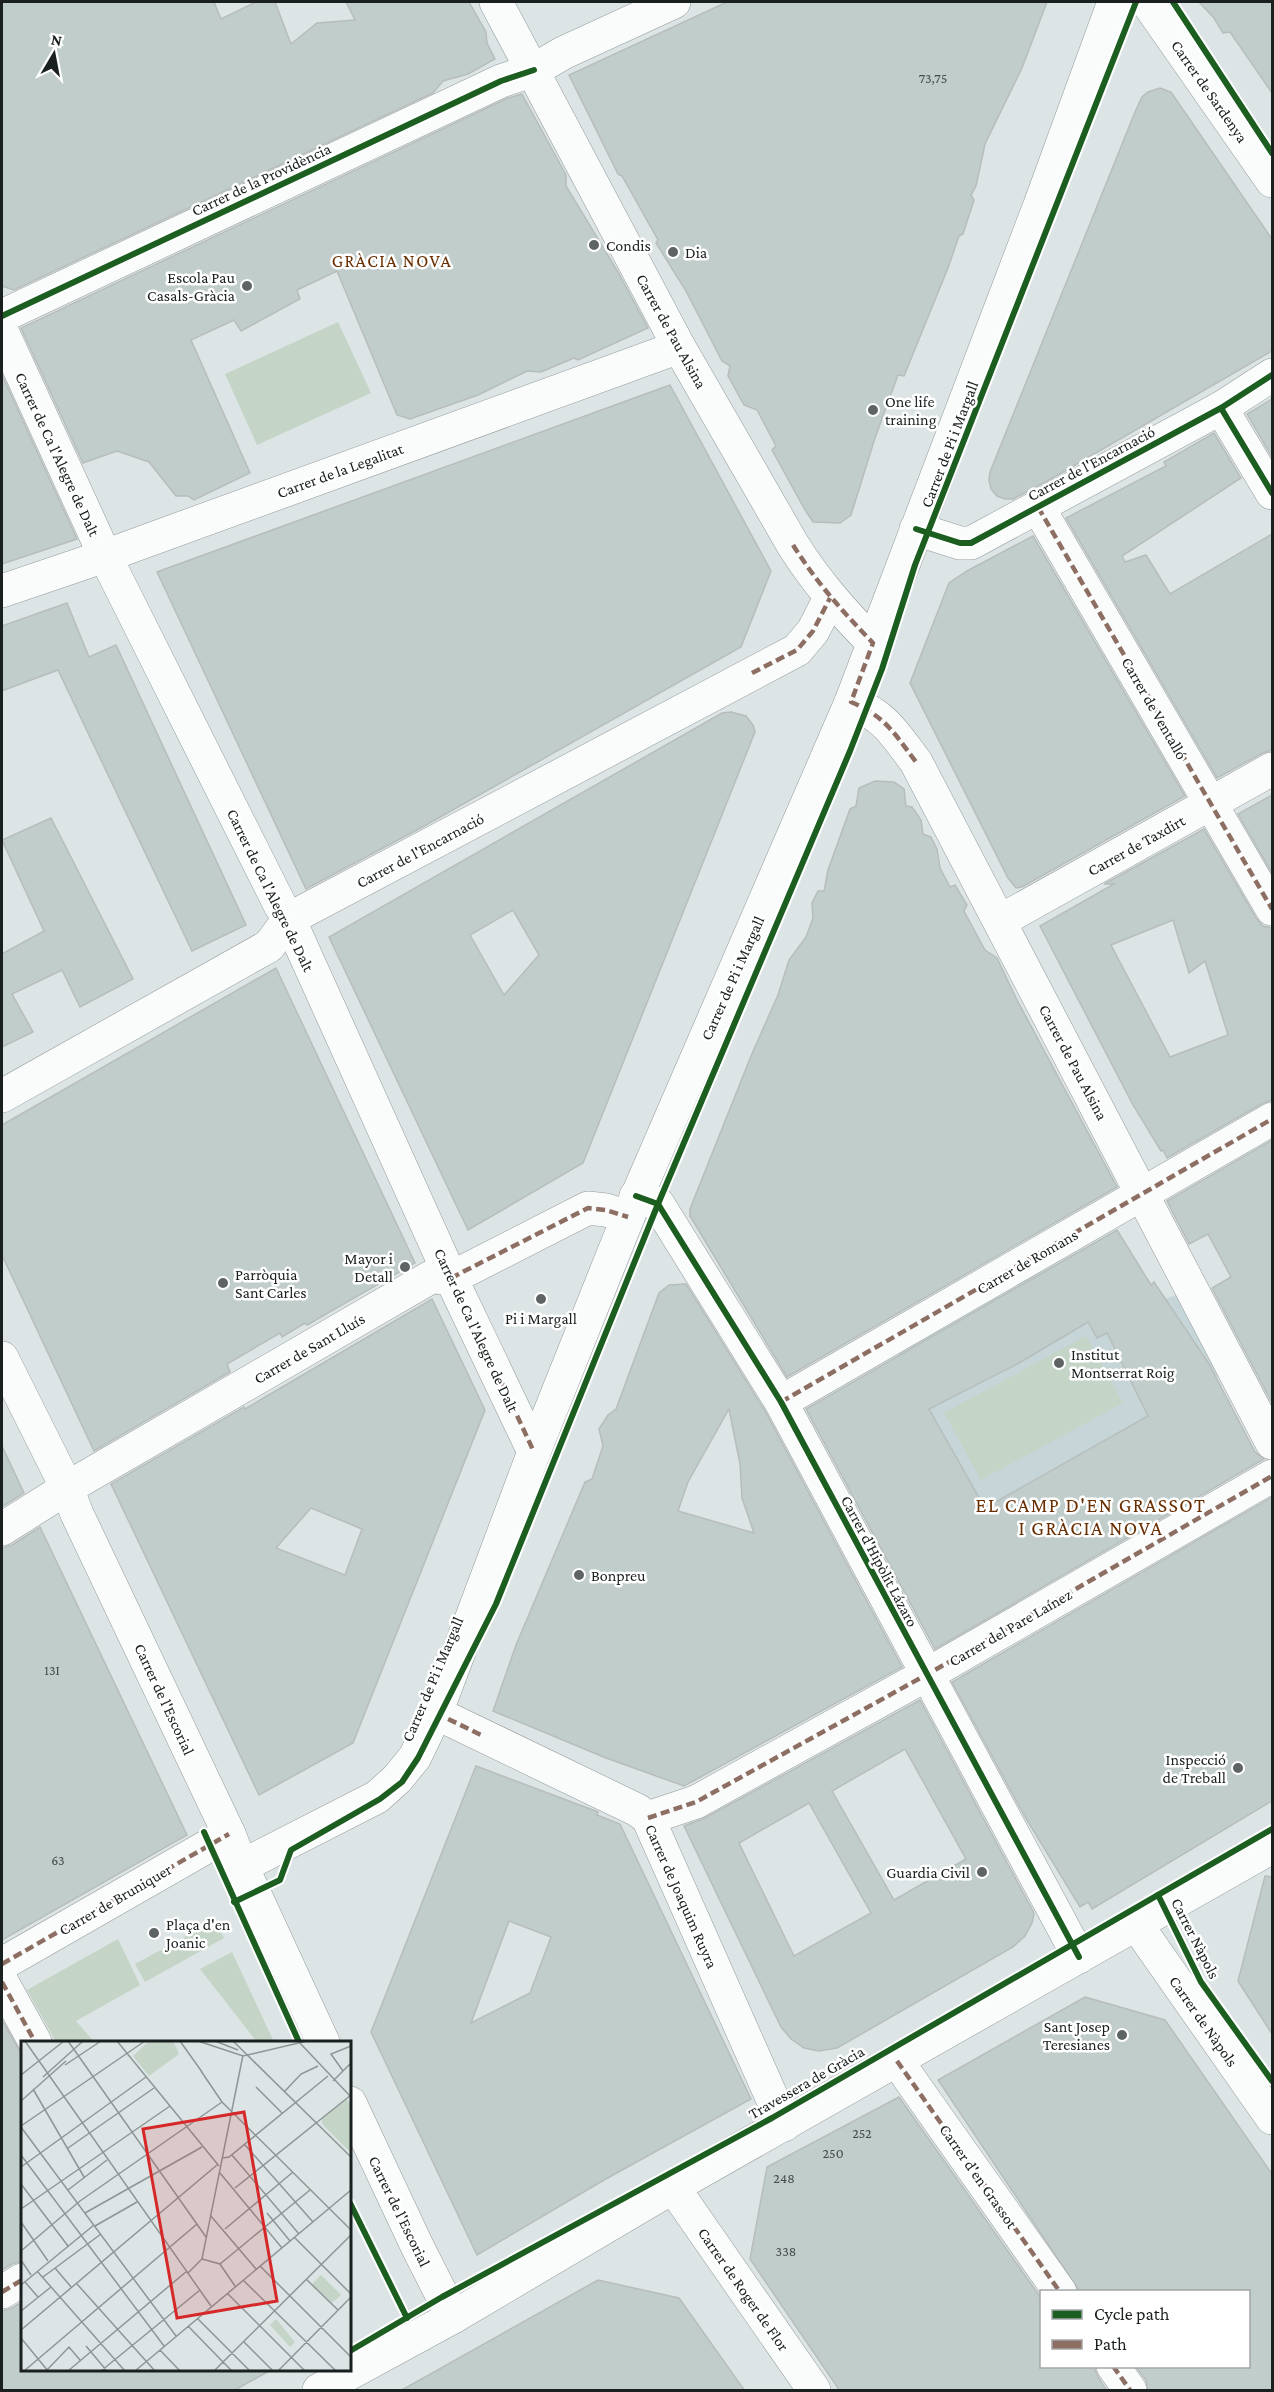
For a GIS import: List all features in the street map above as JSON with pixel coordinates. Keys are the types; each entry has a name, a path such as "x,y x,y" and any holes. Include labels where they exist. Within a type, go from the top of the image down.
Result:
{"street":[{"name":"Carrer de Pau Alsina","path":"496,2 679,347 793,545 811,574 830,598 873,643"},
{"name":"Carrer de la Providència","path":"2,316 501,81 534,70 563,52 674,2"},
{"name":"Carrer de Pi i Margall","path":"242,1866 377,1797 397,1779 415,1756 436,1713 534,1452 632,1207 851,702 1041,202 1114,2"},
{"name":"Carrer de Sardenya","path":"1147,2 1272,181"},
{"name":"Carrer de Ca l'Alegre de Dalt","path":"2,332 105,556 280,905 290,919 459,1274 534,1452"},
{"name":"Carrer de la Legalitat","path":"2,591 105,556 679,347"},
{"name":"Carrer de l'Encarnació","path":"916,529 960,543 971,543 1221,408 1272,375"},
{"path":"1221,408 1272,493"},
{"name":"Carrer de Ventalló","path":"1038,507 1272,909"},
{"name":"Carrer de l'Encarnació","path":"2,1096 269,946 290,919 797,650 813,631 830,598"},
{"name":"Carrer de Pau Alsina","path":"851,702 867,709 884,721 916,762 1272,1443"},
{"name":"Carrer de Taxdirt","path":"1000,921 1272,769"},
{"name":"Carrer de Romans","path":"781,1402 1272,1119"},
{"name":"Carrer d'Hipòlit Lázaro","path":"632,1207 658,1204 781,1402 1079,1957"},
{"name":"Carrer de Sant Lluís","path":"2,1529 67,1488 431,1277 459,1274 588,1208 606,1210 632,1207"},
{"name":"Carrer de l'Escorial","path":"2,1358 67,1488 77,1514 229,1834 321,2041"},
{"name":"Carrer del Pare Laínez","path":"648,1818 696,1802 926,1675 1272,1476"},
{"name":"Carrer de Joaquim Ruyra","path":"436,1713 638,1810 648,1818 784,2125"},
{"name":"Carrer de Bruniquer","path":"2,1964 229,1834"},
{"name":"Travessera de Gràcia","path":"319,2391 453,2317 674,2187 1272,1846"},
{"name":"Carrer de Nàpols","path":"1136,1924 1272,2118"},
{"path":"2,1982 34,2041"},
{"name":"Carrer d'en Grassot","path":"897,2061 1059,2290"},
{"name":"Carrer de l'Escorial","path":"351,2105 406,2225 453,2317"},
{"name":"Carrer de Roger de Flor","path":"674,2187 814,2391"},
{"path":"2,2292 21,2281"},
{"path":"1114,2368 1130,2391"}],"shaded area":[{"name":"Institut Montserrat Roig","path":"1117,1230 1150,1285 1154,1282 1165,1299 1176,1295 1221,1375 985,1508 897,1351"}],"green space":[{"path":"338,322 371,393 257,445 225,374"},
{"path":"1086,1336 1123,1403 981,1480 944,1413"},
{"path":"214,1921 224,1938 145,1982 135,1964"},
{"path":"118,1939 140,1985 76,2021 93,2041 55,2041 27,1990"},
{"path":"232,1952 274,2041 256,2041 200,1969"}],"building":[{"path":"2,2 214,2 221,19 256,2 275,2 291,44 317,23 355,20 346,2 469,2 486,32 487,43 495,59 468,74 443,81 433,93 14,290 2,286"},
{"path":"727,2 1047,2 1022,68 985,144 976,186 971,195 974,200 963,234 959,236 904,376 898,375 851,515 840,523 813,522 804,508 772,450 776,446 757,410 744,405 728,376 730,366 722,361 686,291 656,243 658,240 622,176 618,174 569,75"},
{"path":"1199,2 1272,2 1272,93 1230,32 1223,33 1214,18"},
{"path":"1160,88 1171,92 1272,239 1272,351 1051,479 1013,499 997,496 991,489 990,472 1135,112 1142,97"},
{"path":"522,94 566,175 566,186 618,272 648,328 578,360 574,358 541,372 527,371 478,395 410,419 397,415 337,271 297,290 300,299 241,331 234,320 191,340 250,473 194,500 188,496 176,496 149,462 117,451 83,463 21,328 508,98"},
{"path":"2,375 77,539 2,564"},
{"path":"670,385 771,571 741,647 426,825 306,889 157,572"},
{"path":"1272,399 1272,457 1247,414"},
{"path":"1214,433 1241,478 1122,556 1125,562 1146,555 1170,594 1272,534 1272,750 1217,778 1066,518 1166,466 1164,462"},
{"path":"1033,536 1185,796 1022,887 1016,888 1008,878 910,683 949,583"},
{"path":"67,603 89,657 116,645 246,925 192,951 58,670 2,691 2,626"},
{"path":"731,712 746,716 755,732 583,1163 468,1230 329,937 722,713","holes":["513,910 539,955 504,995 470,935"]},
{"path":"875,781 894,782 904,789 906,806 912,807 921,820 923,834 931,837 937,849 940,868 950,887 955,885 967,905 964,911 985,950 997,958 1117,1187 787,1377 690,1216 690,1209 778,995 789,960 806,937 813,918 812,903 818,891 824,891 828,870 850,809 856,806 859,788"},
{"path":"1272,795 1272,873 1238,814"},
{"path":"51,818 133,979 80,1007 62,970 12,994 33,1032 2,1047 2,954 44,931 2,840"},
{"path":"1204,829 1256,918 1263,926 1272,928 1272,1100 1167,1158 1133,1105 1040,926 1114,884 1104,884","holes":["1173,920 1189,973 1205,961 1228,1035 1170,1057 1111,945"]},
{"path":"276,968 415,1263 307,1325 305,1323 282,1337 280,1333 227,1364 230,1372 94,1451 2,1255 2,1125"},
{"path":"1272,1140 1272,1403 1212,1288 1231,1277 1208,1234 1189,1244 1167,1201"},
{"path":"1117,1230 1151,1285 1154,1282 1209,1364 1255,1452 1264,1459 935,1649 806,1409","holes":["1088,1322 1097,1338 1107,1333 1148,1416 985,1508 929,1409 1019,1363"]},
{"path":"686,1284 765,1411 902,1667 684,1786 606,1758 493,1711 516,1645 585,1482 592,1479 603,1446 599,1429 608,1415 616,1409 659,1293 669,1285","holes":["729,1409 740,1464 742,1498 754,1533 678,1511 688,1482"]},
{"path":"432,1299 485,1410 353,1743 259,1795 111,1484 244,1407 245,1409","holes":["311,1508 362,1529 345,1575 276,1548"]},
{"path":"2,1446 24,1493 2,1507"},
{"path":"1272,1497 1272,1801 1092,1909 1088,1902 1080,1907 1025,1817 952,1682"},
{"path":"40,1527 187,1835 2,1940 2,1548 12,1545"},
{"name":"Guardia Civil","path":"920,1700 1034,1913 1032,1923 1025,1936 1013,1947 837,2048 819,2051 804,2048 791,2039 781,2027 684,1826 705,1818","holes":["905,1749 966,1859 894,1900 832,1791","809,1803 871,1913 794,1956 739,1843"]},
{"path":"476,1766 598,1812 597,1815 620,1824 751,2099 604,2180 477,2255 371,2032","holes":["509,1921 551,1937 530,1993 471,2023"]},
{"path":"1265,1876 1272,1877 1272,2034 1238,1981"},
{"path":"1085,1997 1165,2020 1272,2174 1272,2391 1148,2391 1146,2380 1137,2368 1250,2368 1250,2290 1079,2290 938,2080"},
{"path":"2,2020 21,2053 21,2261 2,2270"},
{"path":"899,2097 1040,2297 1040,2368 1094,2368 1107,2391 840,2391 750,2259 767,2167"},
{"path":"598,2280 679,2298 745,2391 400,2391"},
{"path":"21,2303 21,2371 269,2371 233,2391 2,2391 2,2311"}],"marked path":[{"path":"1038,507 1272,909"},
{"path":"793,545 830,596 873,643 851,702 881,720 916,762"},
{"path":"752,673 797,650 813,631 830,598"},
{"path":"781,1402 1272,1119"},
{"path":"451,1278 588,1208 606,1210 628,1217"},
{"path":"500,1379 534,1452"},
{"path":"648,1818 696,1802 935,1670 1272,1476"},
{"path":"436,1713 481,1735"},
{"path":"2,1964 229,1834"},
{"path":"2,1982 34,2041"},
{"path":"897,2061 1059,2290"},
{"path":"2,2292 21,2281"},
{"path":"1114,2368 1130,2390"}],"cycle path":[{"path":"234,1902 280,1880 291,1850 380,1799 402,1782 418,1758 496,1604 658,1204 850,751 882,669 915,565 1136,2"},
{"path":"1173,2 1272,153"},
{"path":"2,316 501,81 534,70"},
{"path":"916,529 960,543 971,543 1221,408 1272,375"},
{"path":"1221,408 1272,493"},
{"path":"636,1196 658,1204 781,1402 1079,1957"},
{"name":"Carrer Nàpols","path":"351,2350 442,2297 772,2118 1272,1829"},
{"path":"204,1832 299,2041"},
{"name":"Carrer Nàpols","path":"1158,1895 1201,1982 1272,2081"},
{"path":"351,2205 407,2318"}],"place":[{"name":"Condis","path":"594,245"},
{"name":"Dia","path":"673,252"},
{"name":"Escola Pau Casals-Gràcia","path":"247,286"},
{"name":"One life training","path":"873,410"},
{"name":"Mayor i Detall","path":"405,1267"},
{"name":"Parròquia Sant Carles","path":"223,1283"},
{"name":"Pi i Margall","path":"541,1299"},
{"name":"Institut Montserrat Roig","path":"1059,1363"},
{"name":"Bonpreu","path":"579,1575"},
{"name":"Inspecció de Treball","path":"1238,1768"},
{"name":"Guardia Civil","path":"982,1872"},
{"name":"Plaça d'en Joanic","path":"154,1933"},
{"name":"Sant Josep Teresianes","path":"1122,2035"}],"district":[{"name":"GRÀCIA NOVA","path":"392,261"},
{"name":"EL CAMP D'EN GRASSOT I GRÀCIA NOVA","path":"1091,1516"}]}
